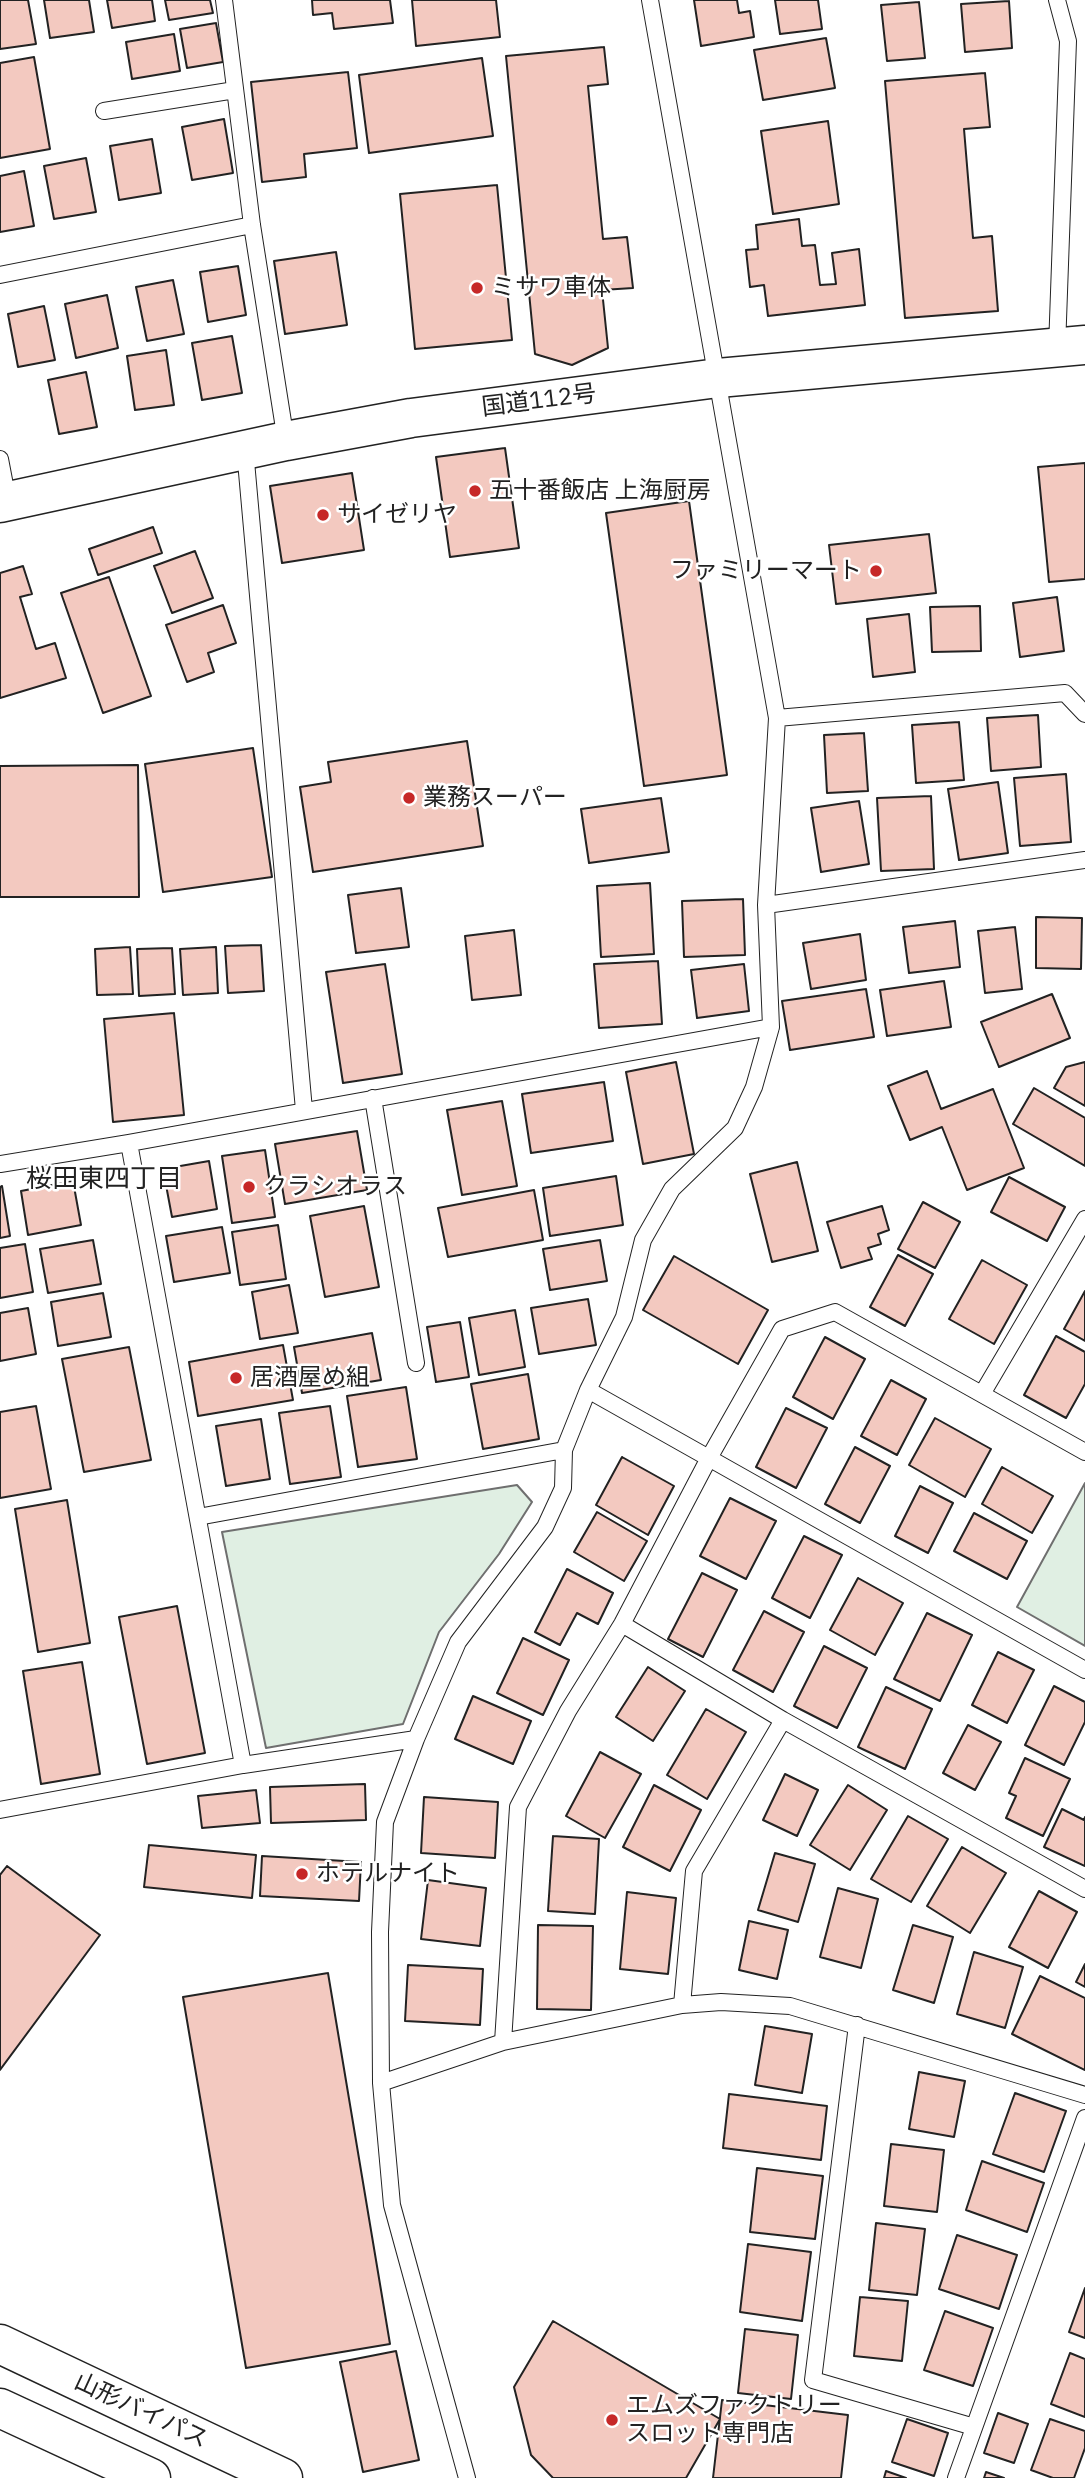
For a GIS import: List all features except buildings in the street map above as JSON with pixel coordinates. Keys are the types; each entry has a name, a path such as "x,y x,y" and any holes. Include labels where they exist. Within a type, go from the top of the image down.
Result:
{"highway":[{"name":"国道112号","path":"4,502 245,449 411,418 718,378 1071,346"},
{"name":"山形バイパス","path":"0,2344 283,2478"},
{"path":"0,2408 151,2478"}],"lane":[{"path":"225,0 252,225 286,441"},
{"path":"467,2478 392,2205 381,2083 380,1932 385,1822 416,1739 458,1642 545,1527 563,1488 564,1450 588,1390 624,1317 643,1240 672,1189 735,1128 754,1087 771,1027 766,905 777,718 650,0"},
{"path":"1058,0 1068,41 1071,346"},
{"path":"1068,41 1085,37"},
{"path":"104,111 235,90"},
{"path":"0,275 252,225"},
{"path":"245,449 303,1110"},
{"path":"0,459 4,502"},
{"path":"777,718 1065,693 1085,714"},
{"path":"766,905 1085,860"},
{"path":"0,1164 771,1027"},
{"path":"373,1098 416,1363"},
{"path":"130,1143 243,1765"},
{"path":"982,1394 1085,1220"},
{"path":"503,2042 518,1807 568,1711 622,1625 709,1458 782,1329 835,1312 1085,1452"},
{"path":"588,1390 1085,1670"},
{"path":"198,1517 564,1450"},
{"path":"622,1625 783,1720 1085,1889"},
{"path":"682,2005 694,1871 783,1720"},
{"path":"0,1810 243,1765 416,1739"},
{"path":"381,2083 503,2042 682,2005 721,2003 790,2006 1085,2095"},
{"path":"857,2025 813,2380 974,2427"},
{"path":"956,2478 1085,2118"}],"green space":[{"path":"1085,1483 1085,1646 1017,1607"},
{"path":"517,1485 532,1502 499,1554 439,1632 403,1724 266,1748 222,1532"}],"place":[{"name":"ミサワ車体","path":"477,288"},
{"name":"五十番飯店 上海厨房","path":"475,491"},
{"name":"サイゼリヤ","path":"323,515"},
{"name":"ファミリーマート","path":"876,571"},
{"name":"業務スーパー","path":"409,798"},
{"name":"クラシオラス","path":"249,1187"},
{"name":"居酒屋め組","path":"236,1378"},
{"name":"ホテルナイト","path":"302,1874"},
{"name":"エムズファクトリー スロット専門店","path":"612,2420"}],"district":[{"name":"桜田東四丁目","path":"104,1179"}]}
